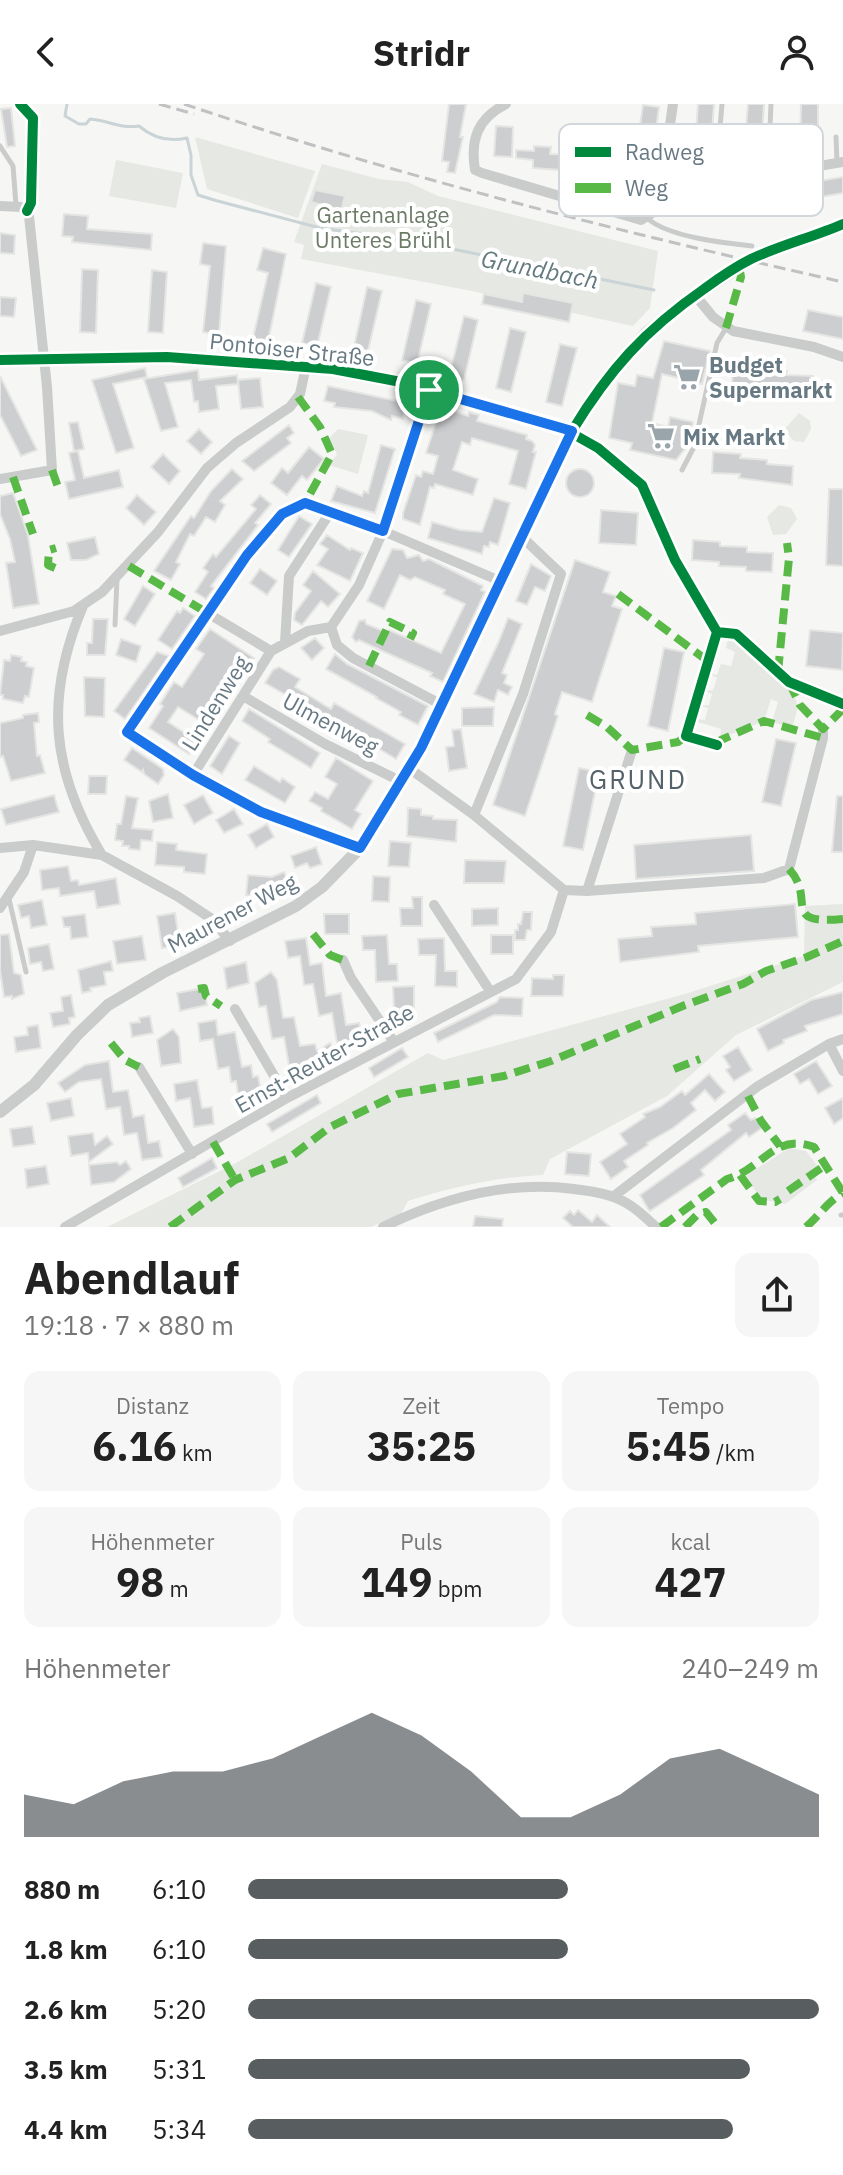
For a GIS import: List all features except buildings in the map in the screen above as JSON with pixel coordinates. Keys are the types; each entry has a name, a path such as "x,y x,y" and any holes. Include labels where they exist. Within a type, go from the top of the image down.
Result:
{"street":[{"path":"506,104 488,108 479,126 475,170 559,196"},
{"path":"670,124 673,104"},
{"path":"0,206 16,206 27,211 29,216 45,357 52,470 0,479"},
{"path":"624,216 641,220 647,218"},
{"name":"Maurener Weg","path":"0,1112 34,1085 108,1005 162,973 296,906 322,887 360,848 410,769 572,431 591,400 646,333 695,295 748,261 843,224"},
{"path":"695,295 726,328 814,347 843,357"},
{"name":"Pontoiser Straße","path":"0,360 167,357 348,371 429,390 572,431 598,448 642,485 675,560 717,632 686,736 717,745"},
{"path":"0,631 83,606 102,592 158,532 207,468 236,443 290,407 300,394 306,366"},
{"path":"429,390 383,531 359,585 331,627 337,645 353,658 442,705"},
{"path":"360,848 261,812 193,775 127,732 247,555 282,514 305,503 383,531 500,581"},
{"path":"285,642 289,576 331,511"},
{"path":"474,815 523,694 561,574 522,537"},
{"path":"83,606 62,676 56,719 63,770 83,823 102,855"},
{"name":"Lindenweg","path":"209,614 271,651"},
{"name":"Lindenweg","path":"193,775 271,651 308,631 331,627"},
{"name":"Ulmenweg","path":"243,696 325,744 402,782"},
{"path":"410,769 474,815 564,890 764,878 789,869 823,729"},
{"path":"587,891 632,750"},
{"path":"0,908 24,872 33,845"},
{"path":"0,848 33,845 102,855 212,919 230,941"},
{"name":"Ernst-Reuter-Straße","path":"65,1227 287,1098 516,979 551,932 564,890"},
{"path":"434,905 490,991"},
{"path":"343,960 351,978 394,1042"},
{"path":"235,1009 287,1098"},
{"path":"614,1196 758,1086 843,1039"},
{"path":"829,1044 843,1071"},
{"path":"139,1067 192,1154"},
{"path":"383,1227 452,1198 500,1188 551,1186 614,1196 630,1205 653,1226"}],"lane":[{"path":"720,124 722,104"},
{"path":"770,124 771,104"},
{"path":"836,137 840,162"},
{"path":"0,146 13,166 16,206"},
{"path":"647,218 663,227 702,238 752,246"},
{"path":"682,470 694,447 717,343 726,328"},
{"path":"115,625 118,574"},
{"path":"8,898 26,972"}],"green space":[{"path":"195,137 315,171 298,218 207,189"},
{"path":"116,160 183,173 176,208 109,196"},
{"name":"Gartenanlage Unteres Brühl","path":"322,164 379,179 408,182 438,196 658,251 650,308 633,326 467,290 301,259 304,245 294,242"},
{"path":"799,413 810,421 811,429 804,442 794,441 784,430"},
{"path":"338,429 368,435 358,474 329,465 337,454 329,438"},
{"path":"779,505 791,508 797,519 786,534 773,535 767,517"},
{"path":"728,638 760,658 788,686 798,707 792,728 772,722 778,702 771,699 764,721 722,738 721,729 695,721 705,720 708,708 700,706 709,705 712,694 705,691 713,690 717,678 709,673 717,675 721,664 731,666 735,652 726,648"},
{"path":"843,904 843,982 736,1035 667,1096 550,1159 543,1175 492,1180 408,1201 401,1214 371,1227 107,1227 236,1163 428,1053 443,1060 685,994 804,956 805,906"},
{"path":"789,1148 806,1151 822,1172 815,1177 817,1180 785,1204 761,1199 745,1176"}],"waterway":[{"name":"Grundbach","path":"67,104 65,116 79,124 86,124 90,119 139,126 162,138 187,138 191,175 198,195 320,228 413,241 654,290"}],"railway":[{"path":"159,104 194,114"},
{"path":"184,104 347,156 559,214"},
{"path":"567,216 843,282"}],"marked path":[{"path":"726,328 741,277 739,266"},
{"path":"298,397 320,427 332,454 305,503"},
{"path":"52,470 58,487"},
{"path":"13,477 33,534"},
{"path":"778,672 789,558 787,543"},
{"path":"55,568 48,565 49,550 56,548"},
{"path":"129,566 209,614"},
{"path":"618,594 709,662"},
{"path":"369,666 390,622 413,633 410,639"},
{"path":"789,682 800,705 823,729 843,709"},
{"path":"587,715 607,727 632,750 678,742 686,736"},
{"path":"717,745 721,740 764,721 823,738"},
{"path":"789,869 797,880 805,914 823,920 843,919"},
{"path":"313,934 330,955 343,960"},
{"path":"170,1227 235,1180 289,1158 330,1127 398,1094 504,1076 551,1061 843,941"},
{"path":"198,989 204,988 206,996 221,1006"},
{"path":"111,1043 125,1060 139,1067"},
{"path":"674,1069 700,1059"},
{"path":"748,1096 761,1121 780,1146"},
{"path":"213,1142 235,1180"},
{"path":"661,1227 727,1179 788,1144 814,1147 843,1193"},
{"path":"788,1191 827,1164"},
{"path":"740,1175 759,1201 775,1202 780,1199"},
{"path":"806,1227 843,1193"},
{"path":"685,1227 698,1214 706,1212 718,1227"}],"cycle path":[{"path":"20,104 33,118 31,203 27,211"},
{"path":"572,431 614,370 646,336 683,304 751,259 843,224"},
{"path":"0,360 167,357 333,369 401,382 559,426 598,448 642,485 675,560 717,632 686,736 717,745"},
{"path":"717,632 736,634 789,682 843,704"}],"place":[{"name":"Budget Supermarkt","path":"687,377"},
{"name":"Mix Markt","path":"661,436"}],"district":[{"name":"GRUND","path":"638,779"}],"route":[{"path":"429,390 572,431 421,748 360,848 261,812 193,775 127,732 247,555 282,514 305,503 383,531 429,390"}]}
